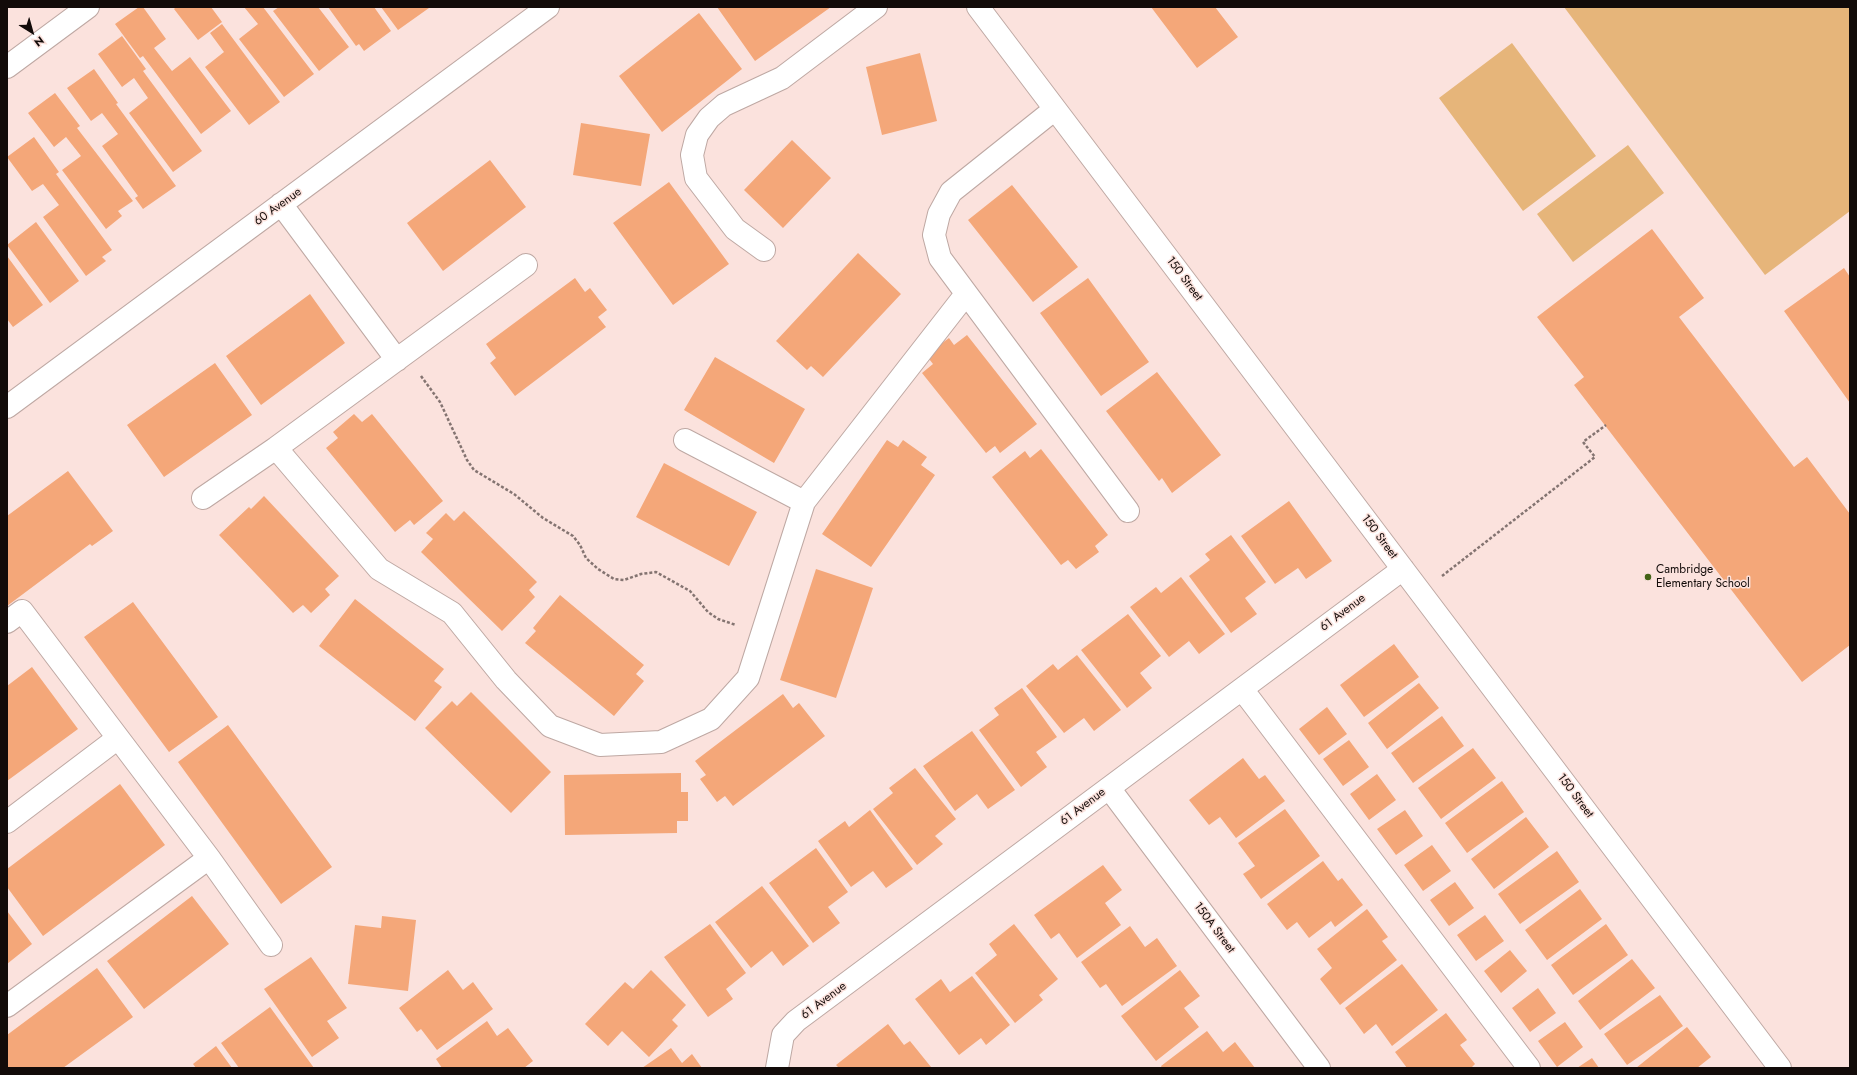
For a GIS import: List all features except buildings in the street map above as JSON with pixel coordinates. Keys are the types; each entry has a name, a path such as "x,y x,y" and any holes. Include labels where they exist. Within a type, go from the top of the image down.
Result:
{"street":[{"path":"7,67 88,7"},
{"name":"60 Avenue","path":"7,407 548,7"},
{"path":"764,250 735,229 696,178 692,155 697,136 709,118 724,105 782,78 876,7"},
{"name":"150 Street","path":"978,7 1780,1068"},
{"path":"1055,109 951,192 939,214 934,235 940,258 1128,511"},
{"path":"281,204 397,360"},
{"path":"203,498 276,448 526,265"},
{"path":"276,448 379,569 452,613 506,680 550,726 600,745 661,742 710,719 748,678 804,502 966,294"},
{"path":"685,440 804,502"},
{"name":"61 Avenue","path":"778,1062 783,1035 796,1021 1403,568"},
{"path":"7,622 22,611 209,858 271,946"},
{"path":"1242,689 1529,1068"},
{"path":"7,822 118,738"},
{"name":"150A Street","path":"1109,788 1319,1068"},
{"path":"7,1006 209,858"}],"path":[{"path":"420,374 440,402 467,460 474,470 514,494 543,518 573,536 580,545 586,558 598,569 614,579 624,580 641,574 656,572 690,591 708,612 718,619 740,627"},
{"path":"1452,568 1595,458 1583,442 1606,425"}],"shaded area":[{"path":"1564,7 1850,7 1850,211 1765,275"},
{"path":"1512,43 1596,156 1523,211 1439,98"},
{"path":"1628,145 1664,193 1573,262 1537,214"}],"place":[{"name":"Cambridge Elementary School","path":"1648,577"}]}
